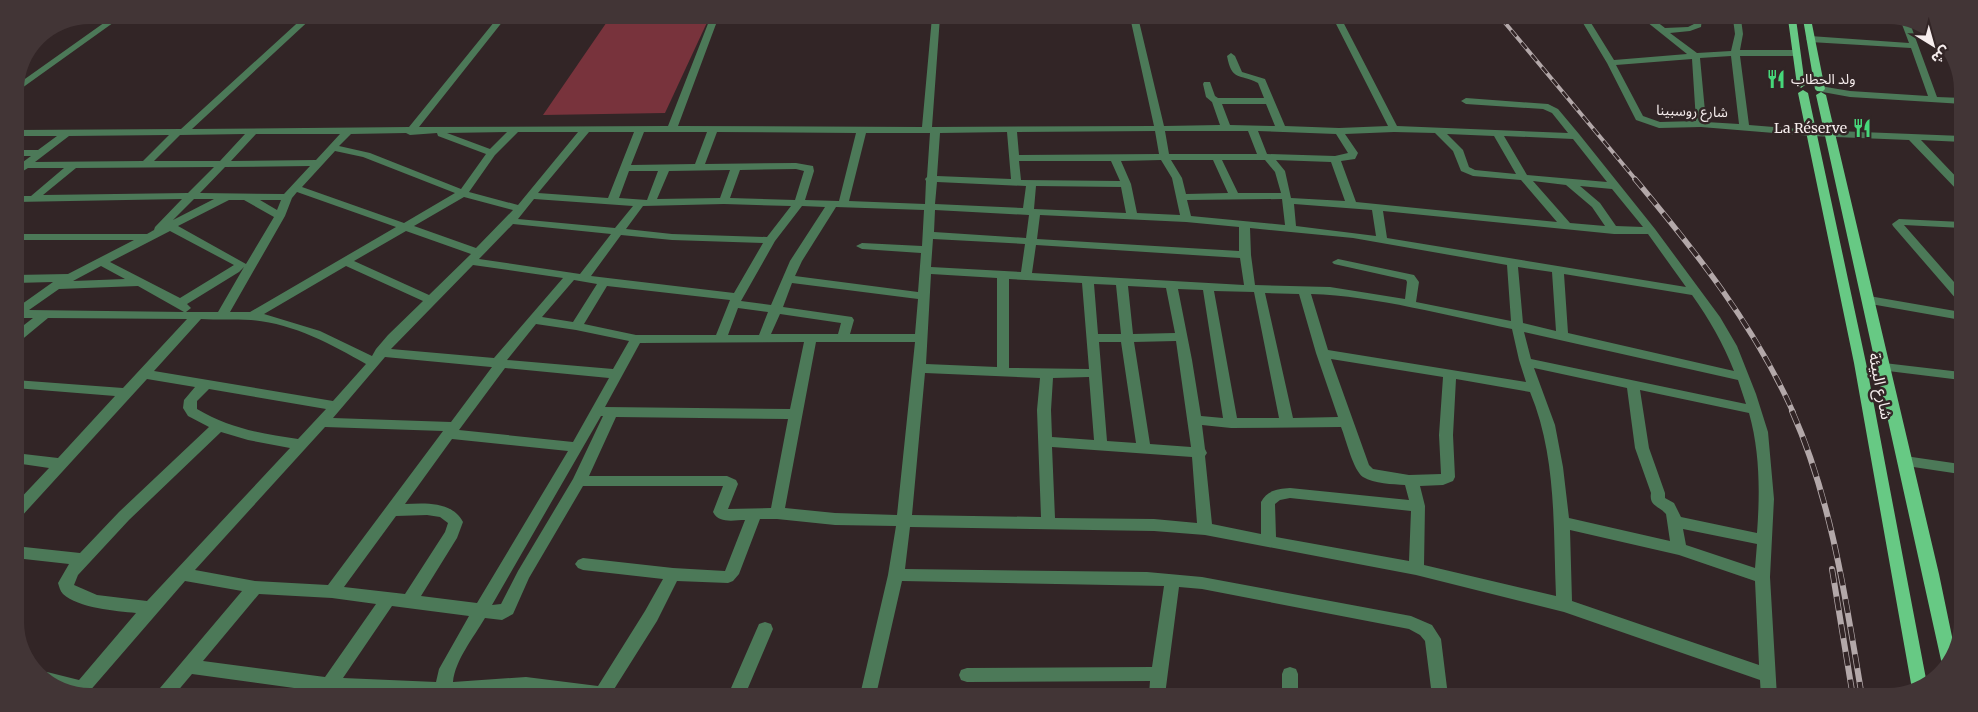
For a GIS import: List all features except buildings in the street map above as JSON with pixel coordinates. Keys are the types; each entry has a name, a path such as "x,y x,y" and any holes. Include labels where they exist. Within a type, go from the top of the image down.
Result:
{"main road":[{"name":"شارع البيئة","path":"1793,24 1810,133 1860,363 1918,681"},
{"name":"شارع البيئة","path":"1808,24 1829,133 1869,300 1947,651"},
{"path":"1802,89 1821,92"}],"street":[{"path":"25,83 107,24"},
{"path":"146,164 301,24"},
{"path":"410,132 497,24"},
{"path":"672,129 712,24"},
{"path":"870,688 896,575 904,521 919,368 927,250 936,24"},
{"path":"1136,24 1165,158 1176,178 1186,219"},
{"path":"1341,24 1394,129"},
{"name":"شارع روسبينا","path":"1588,24 1611,63 1639,118 1658,125 1701,124 1810,133 1954,139"},
{"path":"1654,24 1696,57 1701,124"},
{"path":"1664,31 1695,27 1698,24"},
{"path":"1738,24 1739,34 1735,53 1744,127"},
{"path":"1906,26 1934,100"},
{"path":"1810,39 1914,46"},
{"path":"1611,63 1735,53 1796,53"},
{"path":"1230,56 1235,72 1240,76 1257,78 1262,81 1281,129"},
{"path":"1207,84 1211,97 1216,101 1226,128"},
{"path":"1821,92 1954,101"},
{"path":"1216,101 1270,101"},
{"path":"1466,101 1545,106 1555,111 1616,186 1697,292 1731,346 1761,432 1767,499 1762,577 1769,688"},
{"path":"1252,128 1266,157 1280,171 1286,193 1291,230"},
{"path":"24,133 410,132 586,129 1160,130 1252,128 1339,131 1394,129 1576,136"},
{"path":"83,687 150,608 322,422 407,321 475,257 521,209 586,129"},
{"path":"612,202 640,129"},
{"path":"699,167 713,129"},
{"path":"763,339 774,309 796,261 838,205 862,129"},
{"path":"252,316 463,193 492,153 515,130"},
{"path":"1012,130 1016,183"},
{"path":"222,315 246,266 280,216 287,197 348,131"},
{"path":"434,131 492,153"},
{"path":"1014,158 1266,157 1335,160 1351,157 1353,153 1339,131"},
{"path":"24,237 153,234 253,132"},
{"path":"1439,132 1458,150 1465,169 1468,171 1570,183 1616,186"},
{"path":"26,165 66,133"},
{"path":"1497,133 1524,178 1566,226"},
{"path":"1912,138 1954,179"},
{"path":"334,148 366,155 463,193 521,209"},
{"path":"24,153 41,153"},
{"path":"1216,157 1234,197"},
{"path":"1115,158 1126,184 1132,217"},
{"path":"1335,160 1351,204"},
{"path":"26,165 223,162 320,163"},
{"path":"34,198 73,164"},
{"path":"625,168 736,166 796,166 809,168 799,203 770,240 736,301 720,339"},
{"path":"724,202 736,166"},
{"path":"332,592 532,320 577,277 646,203 665,167"},
{"path":"930,179 1016,183 1126,184"},
{"path":"1026,276 1030,242 1031,183"},
{"path":"1570,183 1596,205 1614,230"},
{"path":"296,188 402,227 475,257 604,282 736,301 774,309 848,320 843,339"},
{"path":"24,199 190,196 287,197"},
{"path":"532,196 612,202 799,203 1031,211 1186,219 1353,235 1697,292"},
{"path":"24,308 56,285 226,197"},
{"path":"247,197 280,216"},
{"path":"1181,197 1286,198 1566,226 1651,231"},
{"path":"1377,206 1382,240"},
{"path":"510,221 672,237 770,240"},
{"path":"1954,225 1908,222 1900,222 1898,224 1954,289"},
{"path":"1244,226 1245,255 1288,423"},
{"path":"171,227 246,266"},
{"path":"927,235 1245,255"},
{"path":"862,246 927,250"},
{"path":"346,261 431,300"},
{"path":"102,262 180,303 195,315"},
{"path":"1338,262 1410,277 1413,282 1410,304"},
{"path":"1512,262 1517,326 1526,362 1542,402 1550,433 1562,522 1564,605"},
{"path":"180,303 246,266"},
{"path":"925,270 1208,287 1304,289 1410,304 1743,377"},
{"path":"1558,270 1562,336"},
{"path":"1003,371 1004,274"},
{"path":"24,278 69,278"},
{"path":"788,279 924,296"},
{"path":"1088,280 1101,445"},
{"path":"56,285 139,282"},
{"path":"576,326 604,282"},
{"path":"1122,282 1127,338 1144,448"},
{"path":"1171,285 1200,453 1205,529"},
{"path":"1208,287 1231,423"},
{"path":"1304,289 1335,395 1363,467 1368,472 1411,480 1445,480 1448,477 1446,434 1450,375"},
{"path":"1869,300 1954,315"},
{"path":"24,314 252,316 280,321 313,331 377,357 498,364 616,374"},
{"path":"24,332 45,314"},
{"path":"24,504 128,393 195,315"},
{"path":"532,320 576,326 636,339 921,338"},
{"path":"1092,338 1181,337"},
{"path":"444,688 445,674 480,610 577,446 636,339"},
{"path":"776,513 811,339"},
{"path":"1322,353 1535,388"},
{"path":"1526,362 1754,410"},
{"path":"1884,367 1954,375"},
{"path":"919,368 1047,374 1094,373"},
{"path":"145,374 335,406"},
{"path":"1047,374 1044,410 1048,522"},
{"path":"1633,384 1642,448 1658,493 1657,500 1669,507 1672,512 1679,549"},
{"path":"24,385 128,393"},
{"path":"204,385 189,401 189,408 218,427 262,438 300,444"},
{"path":"596,412 797,414"},
{"path":"183,574 255,587 332,592 502,613 507,609 524,575 579,481 612,412"},
{"path":"1195,420 1231,423 1346,422"},
{"path":"322,422 452,430 577,446"},
{"path":"150,608 104,604 83,598 68,589 66,583 68,577 124,516 218,427"},
{"path":"1046,442 1200,453"},
{"path":"24,459 62,464"},
{"path":"1905,461 1954,468"},
{"path":"1411,480 1418,506 1416,569"},
{"path":"579,481 727,481 731,484 720,512 725,514 776,513 835,519 1048,522 1154,525 1205,529 1416,569 1564,605 1767,675"},
{"path":"1268,540 1268,502 1276,494 1290,493 1418,506"},
{"path":"393,511 434,510 449,514 456,522 452,534 409,602"},
{"path":"583,564 688,576 728,577 755,514"},
{"path":"1674,521 1764,540"},
{"path":"1562,522 1679,549 1762,577"},
{"path":"24,553 82,560"},
{"path":"604,688 651,616 673,574"},
{"path":"896,575 1147,578 1202,583 1411,624 1426,630 1434,639 1439,688"},
{"path":"1158,688 1172,581"},
{"path":"170,688 255,587"},
{"path":"327,688 388,599"},
{"path":"739,688 766,628"},
{"path":"189,666 315,688"},
{"path":"967,675 1159,674"},
{"path":"1290,674 1290,688"},
{"path":"491,688 526,685 559,688"}],"shaded area":[{"path":"606,24 706,24 665,113 543,115"}],"railway":[{"path":"1506,24 1636,180"},
{"path":"1635,179 1702,262 1742,319 1778,380 1793,412"},
{"path":"1792,411 1806,445 1828,516 1860,688"},
{"path":"1832,569 1852,688"}],"place":[{"name":"ولد الحطاب","path":"1776,79"},
{"name":"La Réserve","path":"1862,128"}]}
